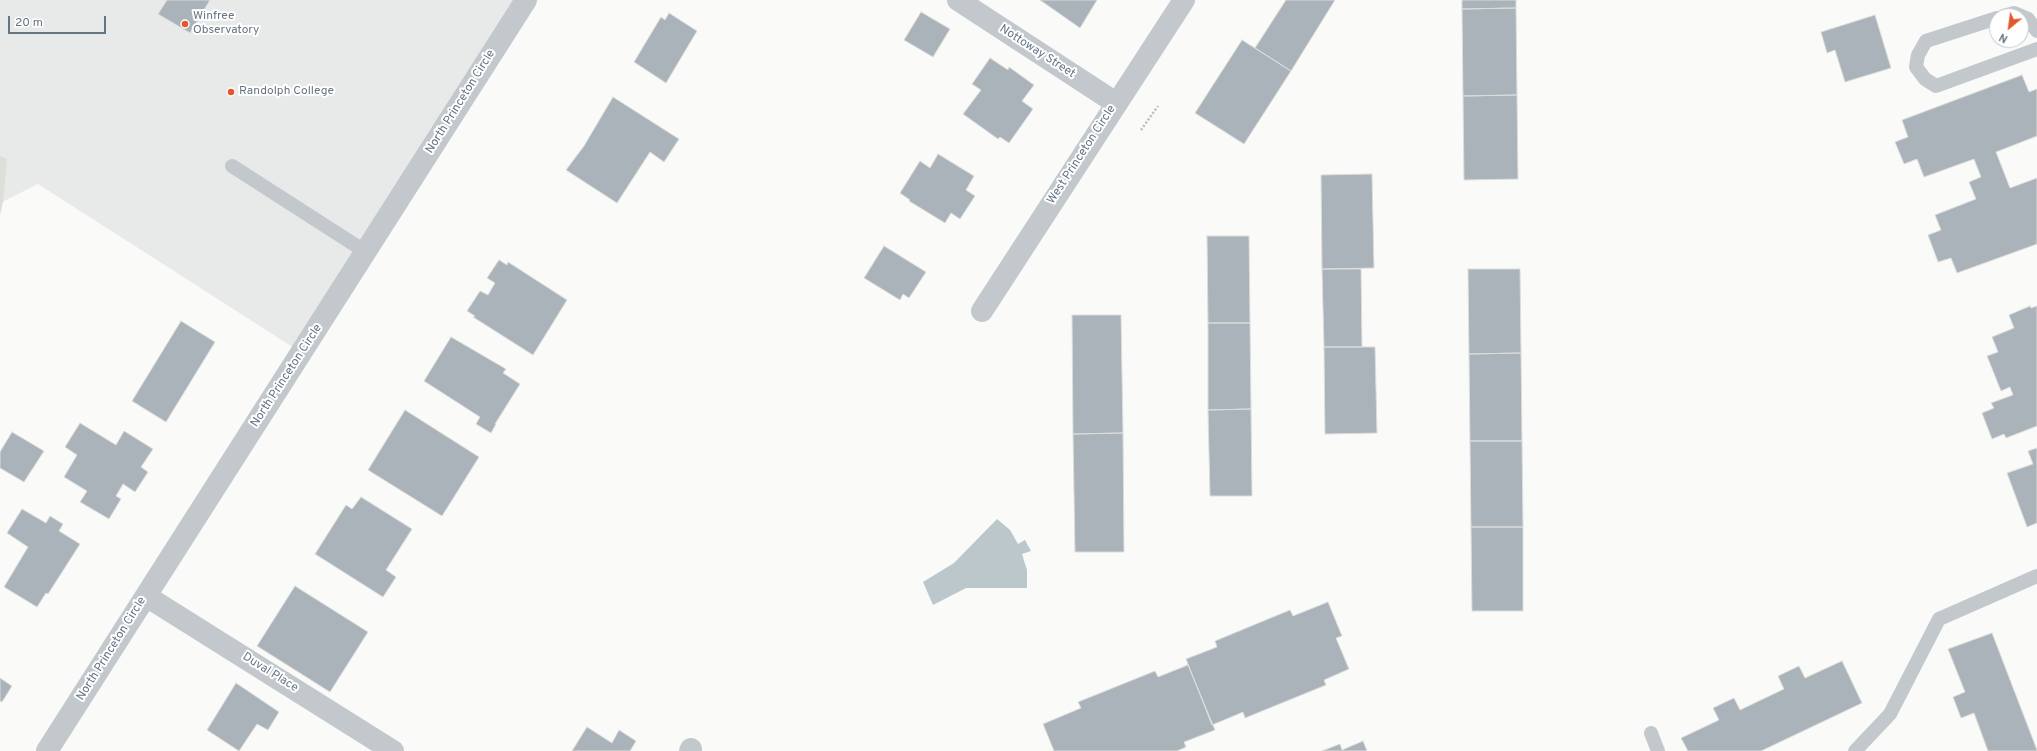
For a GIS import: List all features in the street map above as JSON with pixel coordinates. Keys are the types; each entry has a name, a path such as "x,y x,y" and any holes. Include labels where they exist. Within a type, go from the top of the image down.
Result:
{"street":[{"name":"North Princeton Circle","path":"47,751 526,0"},
{"name":"Nottoway Street","path":"958,0 1116,103"},
{"name":"West Princeton Circle","path":"982,311 1184,0"},
{"name":"Duval Place","path":"146,596 393,751"}],"lane":[{"path":"2029,20 2037,31"},
{"path":"1989,21 1926,41 1918,55 1916,67 1925,79 1936,86 2037,49"},
{"path":"232,166 366,252"},
{"path":"1855,751 1890,714 1939,619 2037,576"},
{"path":"1650,733 1658,751"}],"path":[{"path":"1141,130 1158,106"}],"shaded area":[{"name":"Randolph College","path":"0,0 519,0 302,353 38,184 0,203"},
{"path":"0,156 7,159 3,202 0,215"},
{"path":"997,519 1010,530 1018,544 1025,540 1031,551 1022,554 1027,570 1027,588 966,588 933,605 923,582 954,563"}],"building":[{"name":"Winfree Observatory","path":"167,0 210,0 190,33 158,14"},
{"path":"1040,0 1097,0 1080,28"},
{"path":"1286,0 1335,0 1291,71 1255,48"},
{"path":"1462,0 1516,0 1516,8 1462,9"},
{"path":"1516,8 1517,95 1463,96 1462,9"},
{"path":"921,12 950,29 933,57 904,40"},
{"path":"669,13 697,31 666,83 634,62 661,17 665,20"},
{"path":"1875,15 1891,68 1845,82 1835,50 1827,53 1821,32"},
{"path":"1242,40 1291,71 1244,144 1195,113"},
{"path":"990,58 1008,70 1009,67 1034,85 1022,101 1033,109 1009,143 1000,137 998,139 963,114 981,90 972,84"},
{"path":"2022,75 2029,92 2037,89 2037,136 1996,152 2010,188 2037,178 2037,244 1957,273 1951,258 1938,262 1928,235 1941,230 1935,215 1976,199 1969,182 1981,177 1974,159 1924,177 1917,159 1904,164 1895,142 1908,137 1902,120"},
{"path":"1517,95 1518,179 1464,180 1463,96"},
{"path":"613,97 679,139 664,162 650,152 617,203 566,170 584,146"},
{"path":"938,154 974,176 966,190 975,196 960,219 951,213 945,223 909,201 910,200 900,193 920,161 930,168"},
{"path":"1372,174 1374,268 1322,269 1321,175"},
{"path":"1207,236 1249,236 1250,323 1208,323"},
{"path":"884,246 926,272 909,298 903,294 900,300 864,278"},
{"path":"499,260 507,265 508,262 567,300 533,355 473,317 475,316 467,311 480,291 488,295 495,283 487,278"},
{"path":"1322,269 1361,269 1362,347 1324,347"},
{"path":"1468,269 1520,269 1521,353 1469,354"},
{"path":"2030,306 2031,308 2037,306 2037,426 2006,438 2004,434 1992,439 1982,413 1994,408 1991,403 2013,395 2010,387 2001,391 1987,356 1998,352 1992,337 2014,328 2009,315"},
{"path":"1072,315 1121,315 1123,433 1073,434"},
{"path":"181,321 215,342 166,422 132,401"},
{"path":"1208,323 1250,323 1251,409 1208,410"},
{"path":"451,337 506,369 503,373 520,384 491,433 476,424 480,417 424,381"},
{"path":"1324,347 1375,347 1377,433 1325,434"},
{"path":"1521,353 1522,441 1470,441 1469,354"},
{"path":"1251,409 1252,496 1210,496 1208,410"},
{"path":"405,410 479,457 442,516 368,470"},
{"path":"80,423 116,445 124,431 153,449 141,467 148,472 135,492 123,484 116,496 121,499 109,519 80,502 87,491 64,477 77,455 65,447"},
{"path":"12,432 44,451 24,482 0,468 0,452"},
{"path":"1123,433 1124,552 1075,552 1073,434"},
{"path":"1470,441 1522,441 1523,527 1471,527"},
{"path":"2037,448 2037,523 2027,527 2007,473 2033,464 2028,451"},
{"path":"361,497 412,529 386,570 396,577 383,597 315,554 346,505 352,509"},
{"path":"22,509 46,523 50,516 63,524 59,531 80,544 48,594 46,593 37,607 4,587 28,547 7,533"},
{"path":"1471,527 1523,527 1523,611 1472,611"},
{"path":"295,586 368,632 330,692 257,646"},
{"path":"1328,602 1342,636 1336,638 1349,669 1324,680 1326,685 1245,718 1243,712 1212,725 1186,659 1217,647 1215,641 1290,610 1293,616"},
{"path":"1992,633 2037,751 1988,751 1974,713 1961,718 1953,697 1965,692 1948,649"},
{"path":"1842,661 1862,703 1761,751 1688,751 1681,738 1719,720 1713,708 1734,698 1740,710 1784,689 1778,676 1799,666 1805,678"},
{"path":"1188,665 1215,730 1184,742 1186,747 1177,751 1054,751 1043,724 1081,708 1078,702 1155,671 1158,677"},
{"path":"0,678 12,686 2,702 0,701"},
{"path":"236,683 279,712 268,730 257,724 239,751 207,730"},
{"path":"587,727 612,743 619,730 636,741 630,751 572,751"},
{"path":"1363,741 1367,751 1322,751 1340,744 1342,750"}],"place":[{"name":"Winfree Observatory","path":"185,24"},
{"name":"Randolph College","path":"231,92"}]}
